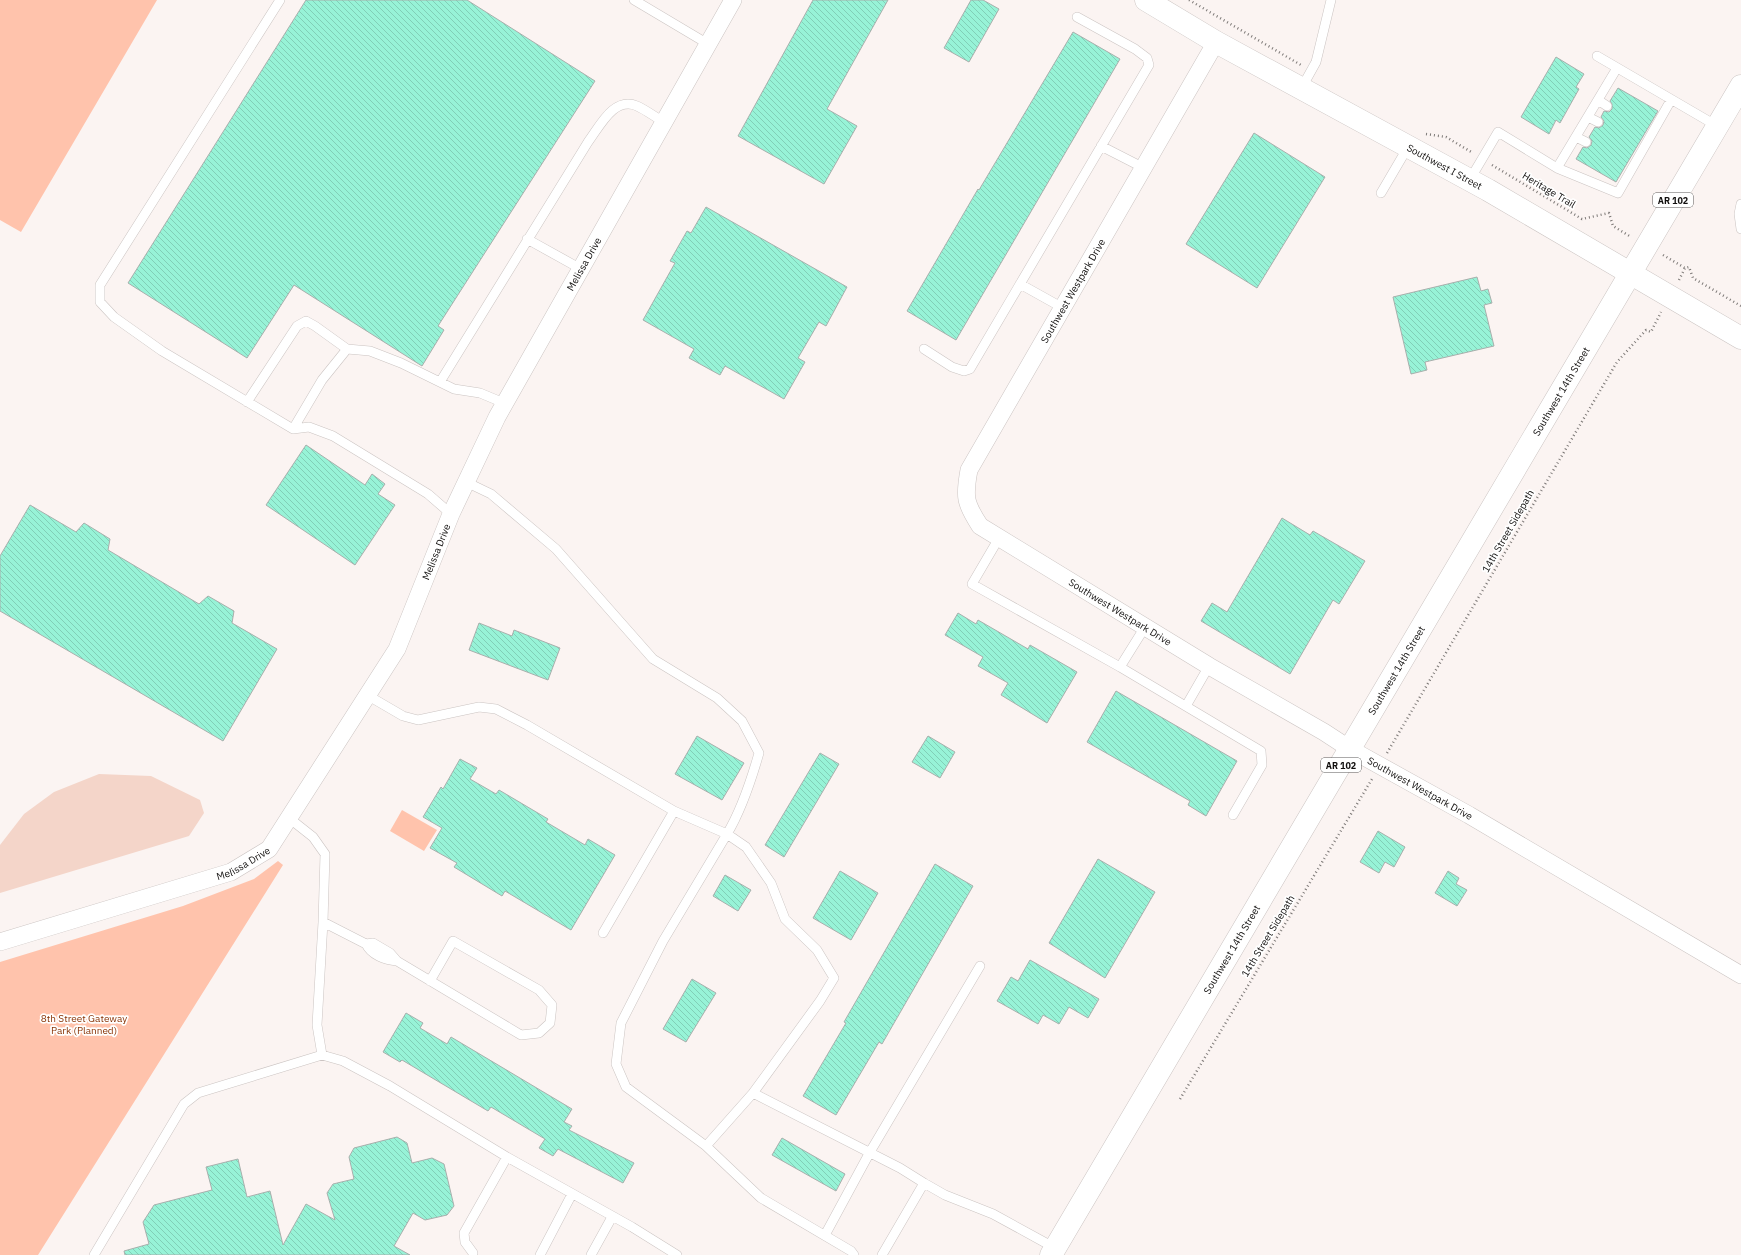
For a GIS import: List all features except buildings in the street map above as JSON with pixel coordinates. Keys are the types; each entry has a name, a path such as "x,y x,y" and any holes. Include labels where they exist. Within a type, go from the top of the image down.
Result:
{"main road":[{"name":"Southwest I Street","path":"1146,0 1216,42 1488,190 1741,338"},
{"name":"Southwest 14th Street","path":"1053,1252 1741,86"}],"street":[{"name":"Melissa Drive","path":"0,942 230,872 269,849 396,648 450,514 504,403 733,0"},
{"name":"Southwest Westpark Drive","path":"1216,42 969,470 966,488 968,508 980,526 1208,666 1324,732 1350,749 1470,815 1741,975"}],"lane":[{"path":"280,0 100,285 100,302 114,317 162,351 293,429 309,427 333,436 428,494 450,514"},
{"path":"634,0 708,44"},
{"path":"1301,89 1316,62 1331,0"},
{"path":"924,349 952,367 964,371 970,369 1149,65 1147,58 1135,49 1077,17"},
{"path":"1597,56 1717,126"},
{"path":"1557,168 1617,68"},
{"path":"1598,100 1608,106"},
{"path":"1469,181 1498,132 1557,168 1618,192 1629,167 1640,148 1672,100"},
{"path":"440,382 588,142 613,109 623,103 636,106 664,122"},
{"path":"1588,117 1598,122"},
{"path":"1576,136 1586,142"},
{"path":"1101,146 1144,168"},
{"path":"1380,193 1408,147"},
{"path":"1741,204 1739,214 1741,229"},
{"path":"527,239 581,269"},
{"path":"1020,284 1063,308"},
{"path":"248,402 297,326 306,321 347,349 370,351 401,363 454,389 480,393 504,403"},
{"path":"293,429 322,380 347,349"},
{"path":"466,482 491,494 556,549 653,659 717,698 742,721 759,753 751,782 735,821 663,941 621,1023 616,1064 626,1087 706,1146 761,1198 851,1251 854,1255"},
{"path":"999,538 972,584 1120,667 1261,751 1262,765 1233,815"},
{"path":"1120,667 1145,627"},
{"path":"1186,706 1208,666"},
{"path":"367,695 403,716 418,720 479,706 496,709 527,725 674,812 728,834 746,847 771,883 785,919 816,950 834,978 820,1001 753,1093 706,1146"},
{"path":"603,933 674,812"},
{"path":"289,818 313,837 325,854 317,1025 322,1055"},
{"path":"323,922 366,944 368,950 386,960 397,961 430,982 521,1036 538,1033 550,1024 552,1006 539,990 453,941 430,982"},
{"path":"824,1235 870,1152 980,966"},
{"path":"94,1255 184,1104 198,1093 322,1055 343,1061 390,1086 507,1157 632,1227 677,1255"},
{"path":"753,1093 870,1152 945,1195 993,1214 1053,1252"},
{"path":"473,1254 465,1242 464,1233 507,1157"},
{"path":"882,1255 924,1184"},
{"path":"540,1255 572,1194"},
{"path":"591,1255 612,1217"}],"path":[{"name":"Heritage Trail","path":"1514,178 1582,219 1610,213 1613,226"},
{"path":"1685,268 1689,267 1693,278 1741,306"},
{"name":"14th Street Sidepath","path":"1389,750 1617,362 1646,330 1651,332"},
{"name":"14th Street Sidepath","path":"1180,1098 1370,782"}],"green space":[{"path":"0,0 157,0 21,232 0,220"},
{"path":"402,810 437,830 424,851 390,831"},
{"name":"8th Street Gateway Park (Planned)","path":"278,861 283,865 38,1255 0,1255 0,962 183,906 254,879"}],"shaded area":[{"path":"99,774 151,776 200,800 204,813 189,836 0,893 0,845 24,814 54,792"}]}
